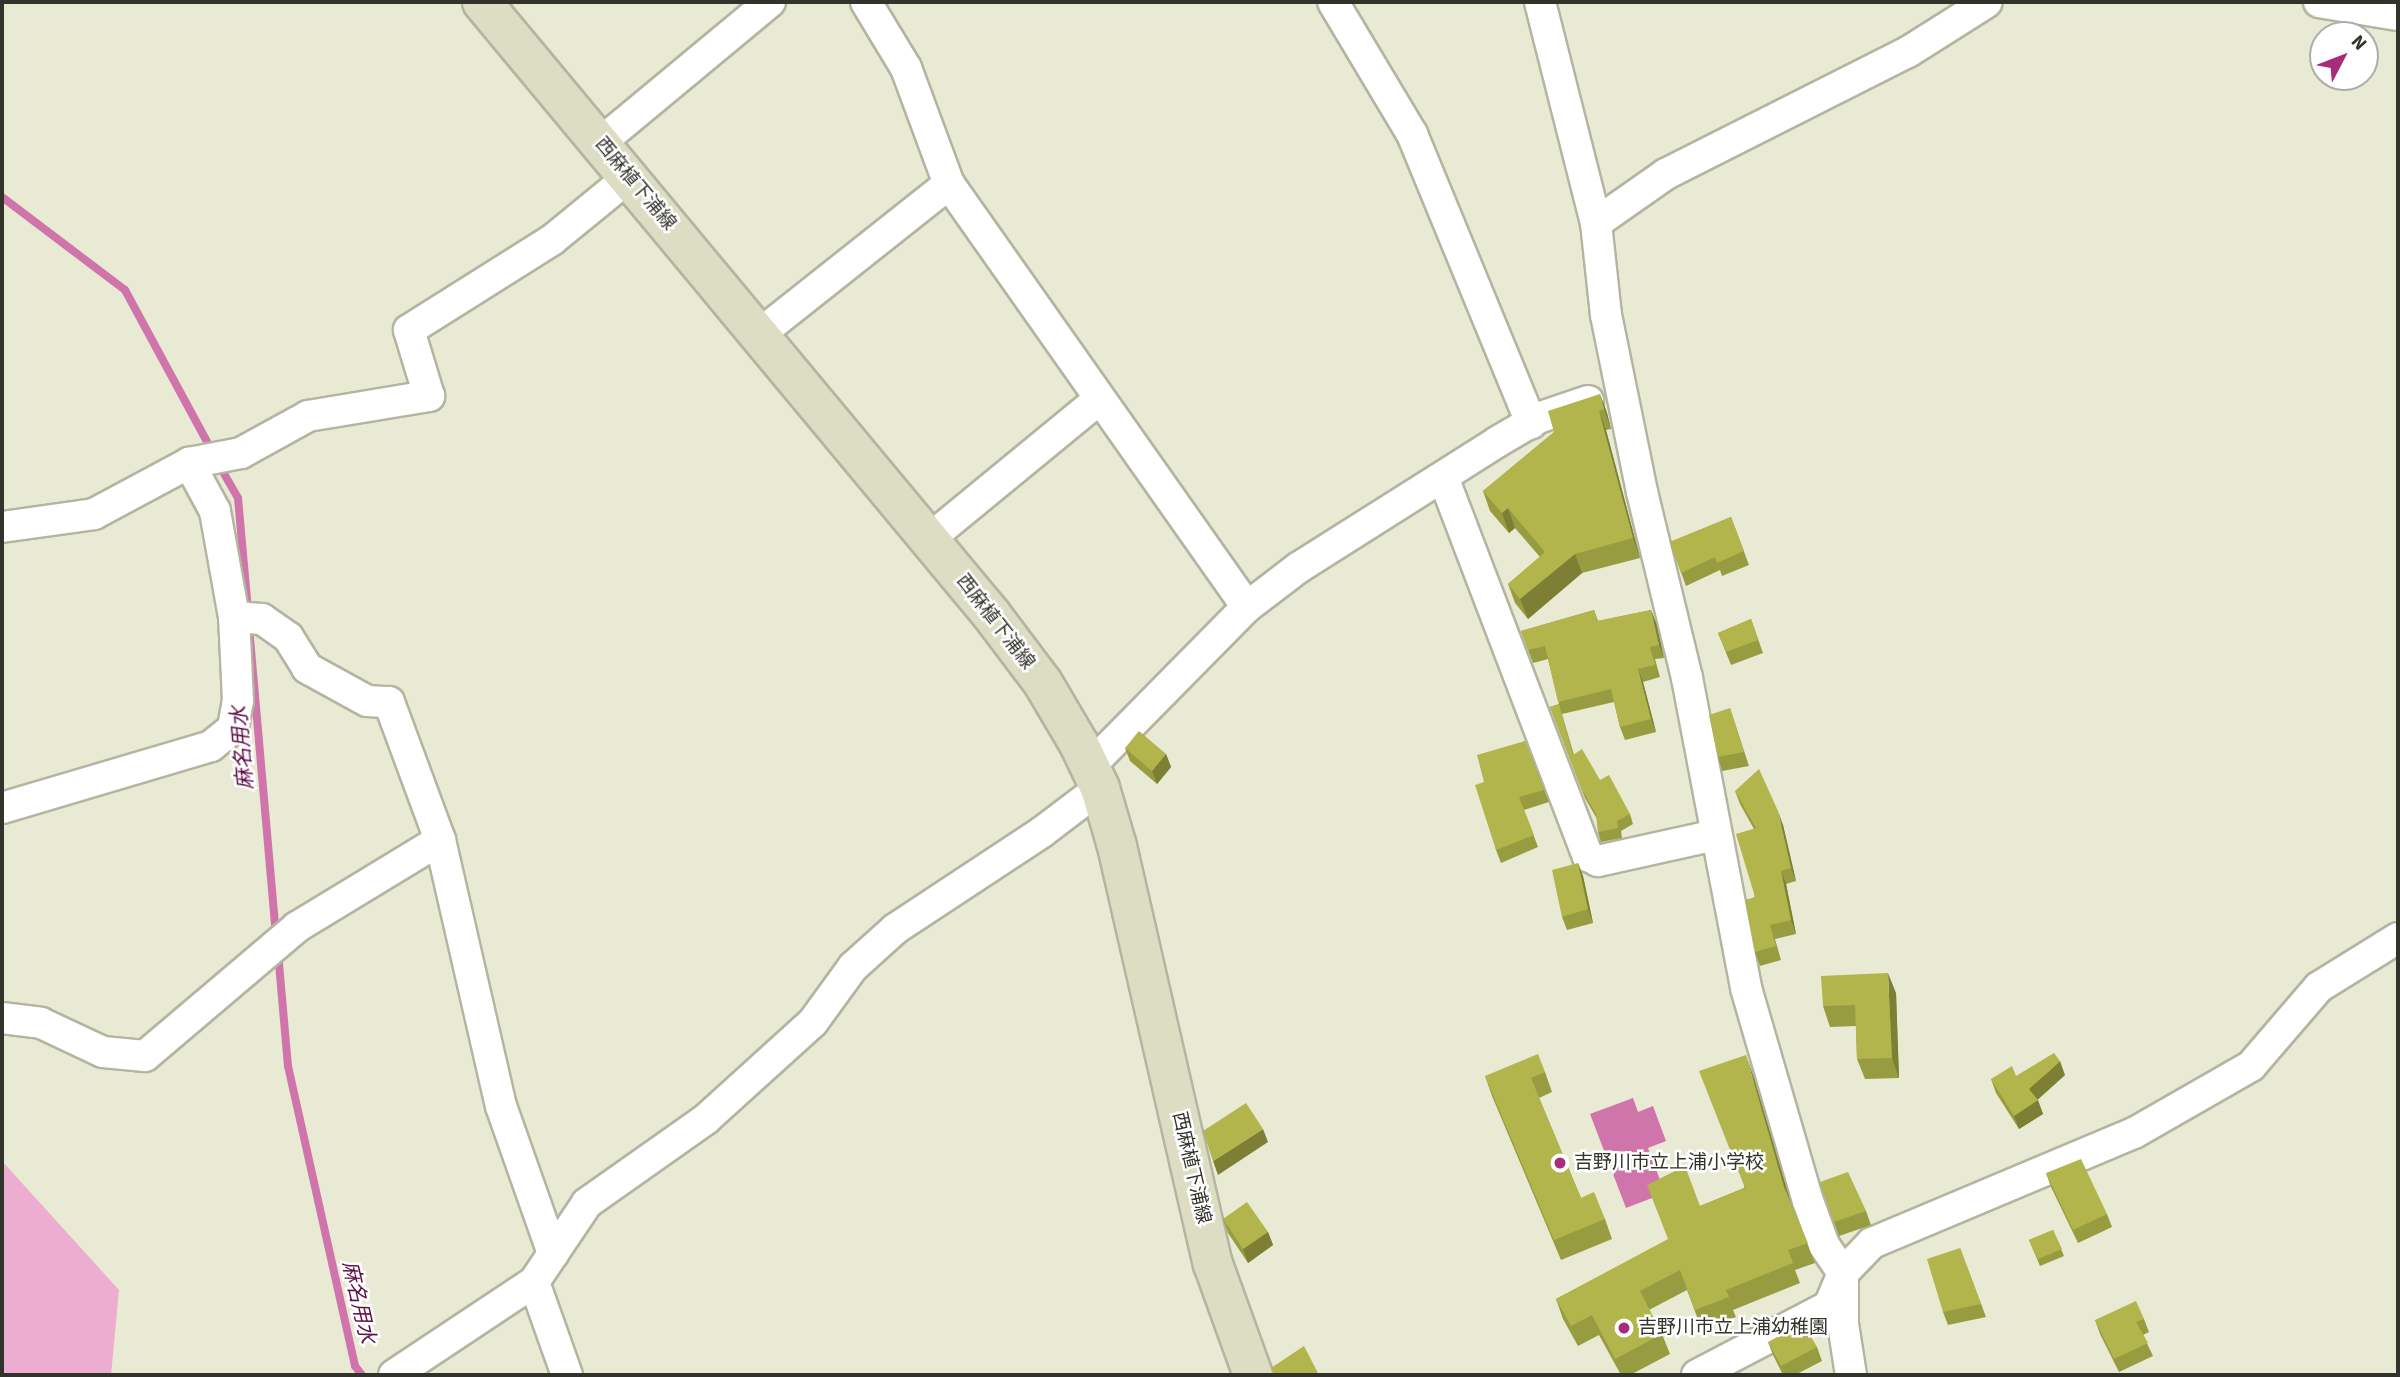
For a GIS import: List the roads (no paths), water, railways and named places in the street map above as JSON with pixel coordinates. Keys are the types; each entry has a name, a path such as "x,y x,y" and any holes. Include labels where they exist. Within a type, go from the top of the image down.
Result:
{"main road":[{"name":"西麻植下浦線","path":"482,2 761,333 1043,683 1095,777 1213,1264 1253,1375"}],"street":[{"path":"600,143 770,2"},
{"path":"866,2 905,68 949,184 1098,400 1247,607"},
{"path":"1333,2 1412,134 1531,422"},
{"path":"1540,2 1596,223 1606,315 1686,678 1746,988 1776,1097 1824,1245 1843,1273 1843,1324 1851,1375"},
{"path":"1596,223 1666,174 1908,52 1987,2"},
{"path":"2319,2 2398,15"},
{"path":"2,527 93,514 189,463 241,453 308,416 429,396 409,330 552,240 629,177"},
{"path":"761,333 949,184"},
{"path":"394,1375 534,1282 587,1203 706,1119 813,1022 853,967 895,929 1042,832 1095,777 1247,607 1298,568 1531,422 1622,390"},
{"path":"929,539 1098,400"},
{"path":"2,807 211,746 233,728 248,618 215,511 189,463"},
{"path":"1443,477 1588,856 1598,861 1716,835"},
{"path":"248,618 288,637 307,668 368,701 389,702 440,840 501,1106 553,1254"},
{"path":"2,1018 41,1023 103,1052 145,1056 260,962 297,927 440,840"},
{"path":"1698,1375 1829,1306 1843,1273 1872,1243 2134,1133 2251,1066 2319,987 2398,938"},
{"path":"534,1282 567,1375"}],"waterway":[{"name":"麻名用水","path":"2,197 125,290 213,453"},
{"name":"麻名用水","path":"219,465 238,498 248,611"},
{"name":"麻名用水","path":"249,627 276,935"},
{"name":"麻名用水","path":"278,952 288,1066 355,1366 362,1375"}],"place":[{"name":"吉野川市立上浦小学校","path":"1560,1163"},
{"name":"吉野川市立上浦幼稚園","path":"1624,1328"}]}
